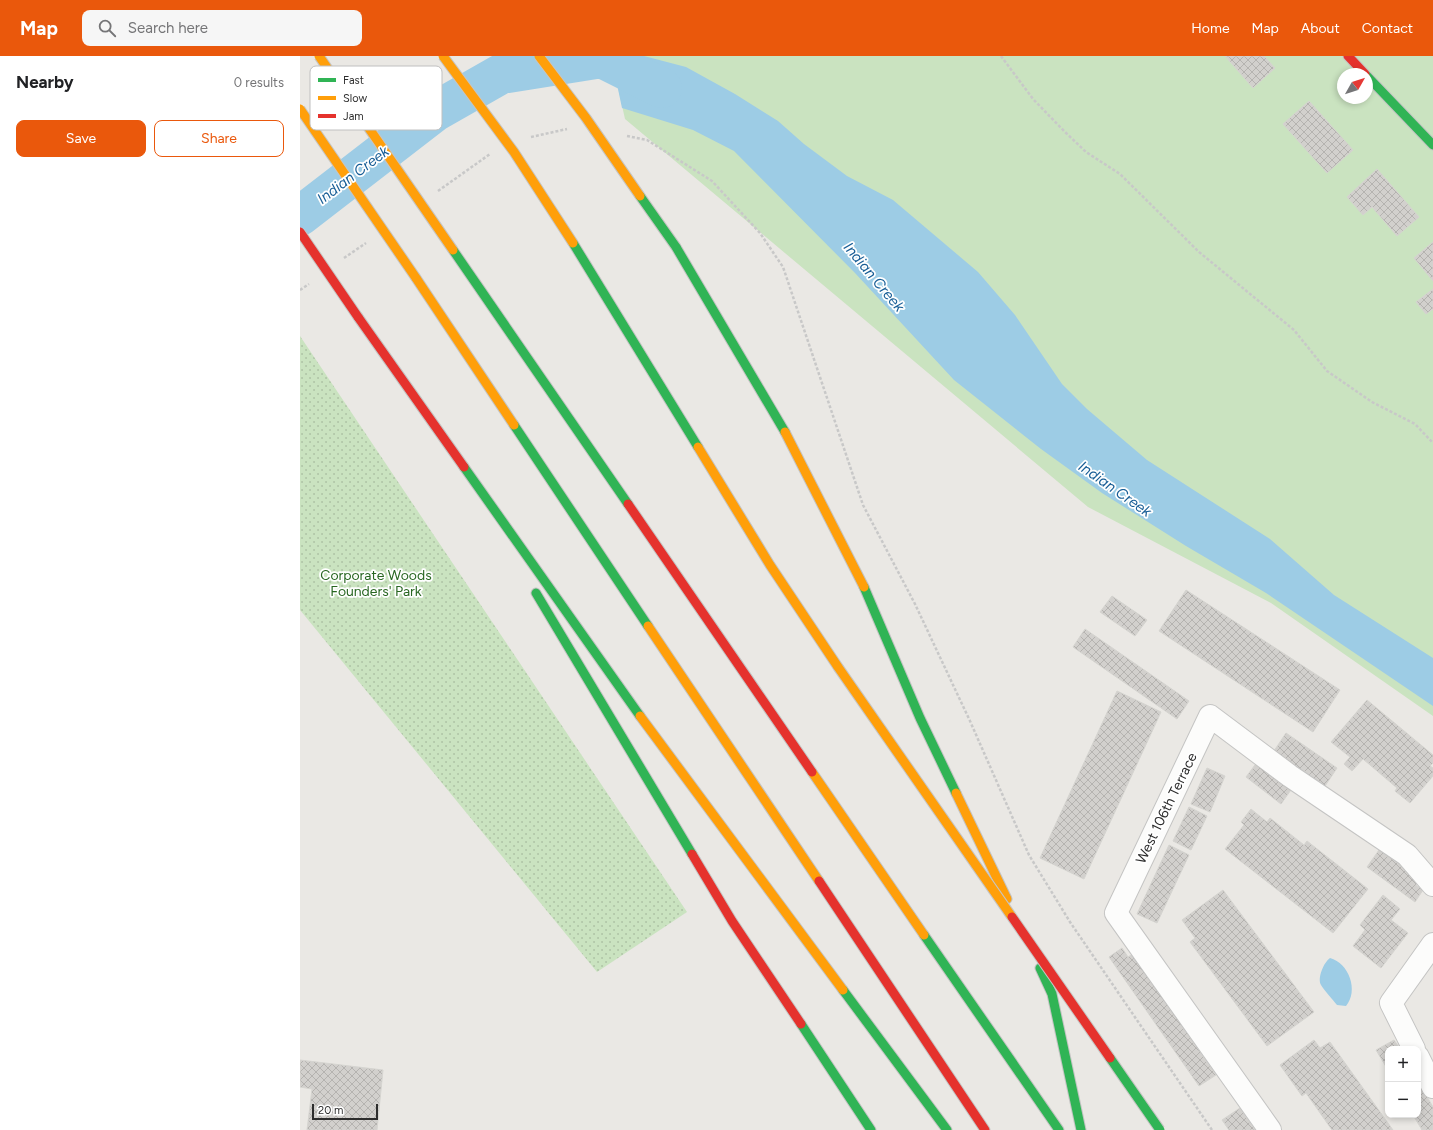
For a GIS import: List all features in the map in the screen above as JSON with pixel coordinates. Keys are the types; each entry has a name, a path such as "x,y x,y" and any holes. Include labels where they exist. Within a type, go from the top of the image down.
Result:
{"main road":[{"path":"319,56 326,66"},
{"path":"443,56 514,152 573,243 770,565 838,667 1160,1130"},
{"path":"539,56 586,118 676,247 768,401 815,490 872,603 920,718 1052,994 1081,1130"},
{"path":"1348,56 1359,68"},
{"path":"1373,82 1433,145"},
{"path":"300,109 310,124"},
{"path":"314,130 416,278 985,1130"},
{"path":"370,130 1059,1130"},
{"path":"300,232 358,317 628,700 947,1130"},
{"path":"452,451 509,546"},
{"path":"533,587 732,921 870,1130"}],"street":[{"name":"West 106th Terrace","path":"1270,1130 1116,913 1210,716 1290,776 1407,855 1433,885"},
{"path":"1412,1046 1391,1003 1433,944"},
{"path":"1421,1063 1433,1087"}],"path":[{"path":"1001,56 1032,99 1064,131 1086,152 1120,174 1154,205 1200,252 1294,330 1327,371 1372,402 1415,424 1433,443"}],"green space":[{"path":"611,56 1433,56 1433,716 1271,603 1088,507 625,119"},
{"name":"Corporate Woods Founders' Park","path":"300,336 687,912 597,972 300,610"}],"water":[{"path":"611,56 644,56 686,67 735,94 778,121 804,144 847,176 893,200 978,272 1015,315 1062,384 1087,409 1147,460 1270,539 1334,595 1433,658 1433,706 1266,593 1186,546 1102,493 1041,449 954,380 855,273 734,151 693,130 622,108"},
{"path":"1330,958 1337,961 1347,971 1350,978 1352,993 1346,1006 1337,1005 1322,987 1320,982 1322,970"}],"building":[{"path":"1225,56 1264,56 1275,68 1253,88"},
{"path":"1309,101 1353,150 1327,173 1283,124"},
{"path":"1377,169 1419,217 1397,236 1372,207 1363,215 1347,197"},
{"path":"1433,242 1433,281 1414,258"},
{"path":"1433,289 1433,309 1426,314 1416,302"},
{"path":"1186,590 1340,690 1313,732 1159,631"},
{"path":"1112,596 1147,620 1135,636 1100,612"},
{"path":"1085,629 1189,701 1177,719 1073,647"},
{"path":"1117,691 1161,712 1084,879 1040,858"},
{"path":"1367,700 1433,755 1433,763 1430,766 1433,768 1433,776 1410,803 1395,791 1397,788 1363,759 1352,771 1344,764 1350,757 1331,742"},
{"path":"1286,733 1337,768 1325,786 1274,751"},
{"path":"1258,761 1293,787 1281,804 1246,777"},
{"path":"1207,768 1225,776 1210,812 1191,804"},
{"path":"1189,807 1207,816 1191,850 1173,841"},
{"path":"1251,809 1267,822 1270,818 1304,845 1307,841 1368,889 1333,933 1225,849 1244,825 1241,822"},
{"path":"1169,845 1189,855 1157,923 1137,914"},
{"path":"1379,850 1420,879 1416,885 1423,890 1415,902 1367,867"},
{"path":"1223,890 1314,1012 1267,1046 1190,942 1195,938 1182,920"},
{"path":"1383,895 1400,909 1391,920 1408,933 1381,968 1353,946 1365,930 1360,925"},
{"path":"1122,948 1128,957 1133,954 1216,1075 1199,1086 1109,957"},
{"path":"1314,1040 1320,1048 1330,1042 1393,1130 1332,1130 1306,1093 1302,1096 1280,1065"},
{"path":"1394,1040 1398,1046 1385,1046 1385,1065 1376,1050"},
{"path":"300,1060 383,1070 377,1130 307,1130 312,1089 300,1087"},
{"path":"1421,1086 1433,1107 1433,1130 1422,1130 1415,1118 1421,1118"},
{"path":"1240,1108 1255,1130 1229,1130 1222,1120"}],"waterway":[{"name":"Indian Creek","path":"442,108 501,74 602,58 662,88"},
{"name":"Indian Creek","path":"300,216 411,130"}],"traffic: fast":[{"path":"1373,82 1433,145"},
{"path":"640,196 676,247"},
{"path":"573,243 698,447"},
{"path":"676,247 785,432"},
{"path":"453,250 628,504"},
{"path":"514,425 648,626"},
{"path":"464,467 640,716"},
{"path":"864,587 920,718 956,793"},
{"path":"536,593 692,854"},
{"path":"924,935 1059,1130"},
{"path":"1040,968 1052,994 1081,1130"},
{"path":"843,990 947,1130"},
{"path":"801,1024 871,1130"},
{"path":"1110,1058 1160,1130"}],"traffic: slow":[{"path":"319,56 326,66"},
{"path":"443,56 514,152 573,243"},
{"path":"539,56 586,118 640,196"},
{"path":"300,109 310,124"},
{"path":"314,130 416,278"},
{"path":"370,130 453,250"},
{"path":"416,278 514,425"},
{"path":"785,432 864,587"},
{"path":"698,447 770,565 838,667"},
{"path":"648,626 819,881"},
{"path":"838,667 1012,917"},
{"path":"640,716 843,990"},
{"path":"812,772 924,935"},
{"path":"956,793 1007,899"}],"traffic: jam":[{"path":"1348,56 1359,68"},
{"path":"300,232 358,317"},
{"path":"358,317 464,467"},
{"path":"628,504 812,772"},
{"path":"692,854 732,921 801,1024"},
{"path":"819,881 985,1130"},
{"path":"1012,917 1110,1058"}]}
